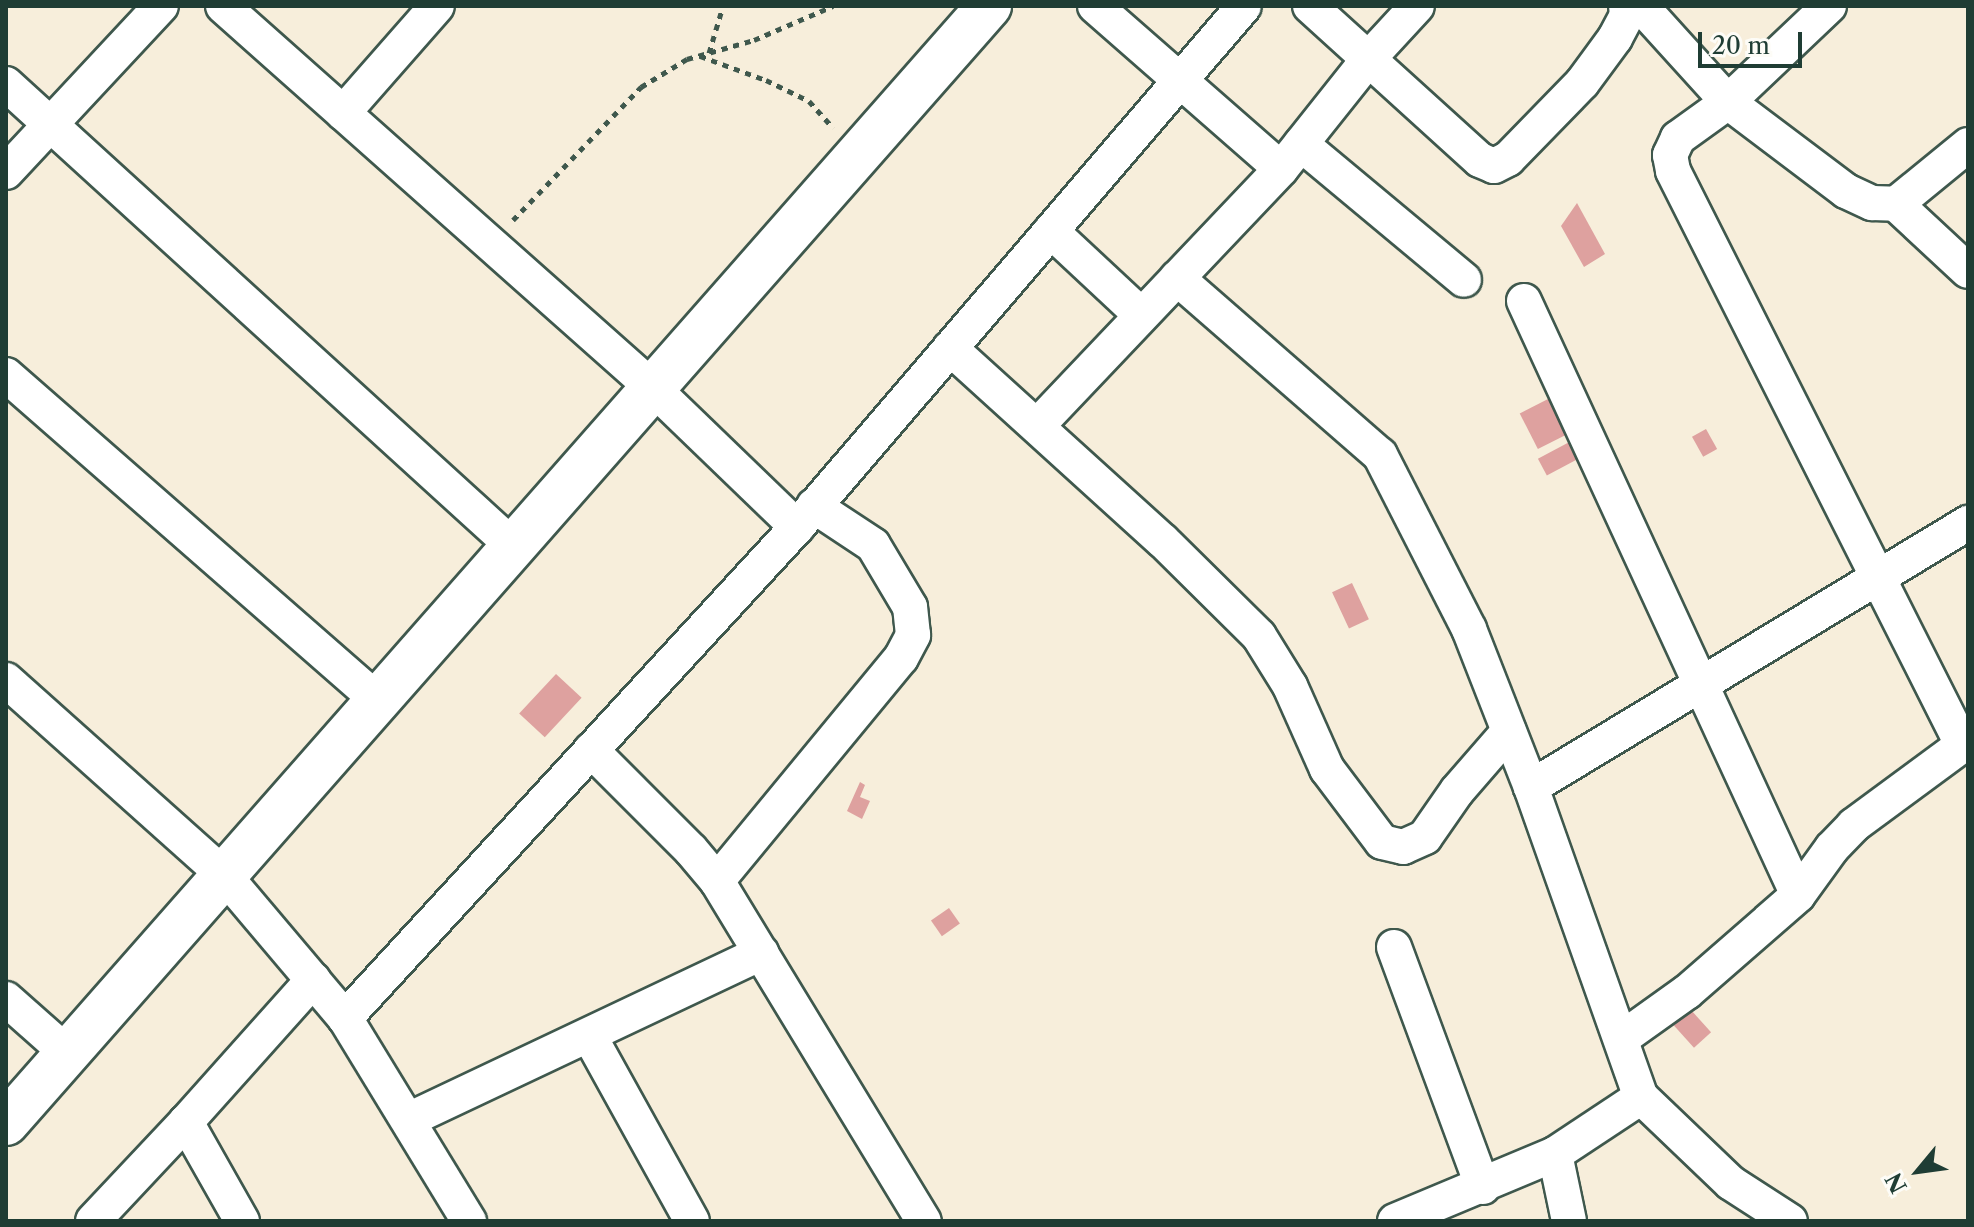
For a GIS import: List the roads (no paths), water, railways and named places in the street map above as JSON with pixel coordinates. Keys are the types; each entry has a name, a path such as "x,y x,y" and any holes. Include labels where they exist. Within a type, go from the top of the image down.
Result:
{"street":[{"path":"6,172 161,6"},
{"path":"223,6 654,389 806,516 873,545 910,607 913,635 901,658 717,881"},
{"path":"343,113 437,6"},
{"path":"6,1123 989,6"},
{"path":"1095,6 1180,81 1464,280"},
{"path":"345,1018 806,516 1244,6"},
{"path":"1310,6 1370,57 1480,160 1494,166 1508,159 1582,83 1615,38 1627,15 1626,6"},
{"path":"1038,425 1291,156 1370,57 1417,6"},
{"path":"1641,6 1728,102 1846,191 1872,203 1896,204 1968,271"},
{"path":"1621,1039 1687,992 1798,895 1832,848 1854,825 1965,743 1673,171 1670,155 1678,138 1728,102 1829,6"},
{"path":"6,84 514,547"},
{"path":"1896,204 1968,145"},
{"path":"1051,231 1141,315"},
{"path":"1177,278 1380,455 1469,629 1531,787 1641,1097 1731,1183 1790,1221"},
{"path":"1524,301 1798,895"},
{"path":"950,348 1038,425 1259,636 1290,686 1327,769 1382,842 1403,847 1425,837 1457,791 1509,731"},
{"path":"6,375 378,701"},
{"path":"1531,787 1968,523"},
{"path":"6,680 224,875 345,1018 469,1221"},
{"path":"591,750 691,850 717,881 924,1221"},
{"path":"1394,947 1483,1187"},
{"path":"408,1120 590,1037 762,953"},
{"path":"93,1221 313,980"},
{"path":"6,999 67,1053"},
{"path":"590,1037 692,1221"},
{"path":"1395,1221 1483,1187 1555,1154 1641,1097"},
{"path":"186,1122 242,1221"},
{"path":"1555,1154 1569,1221"}]}
